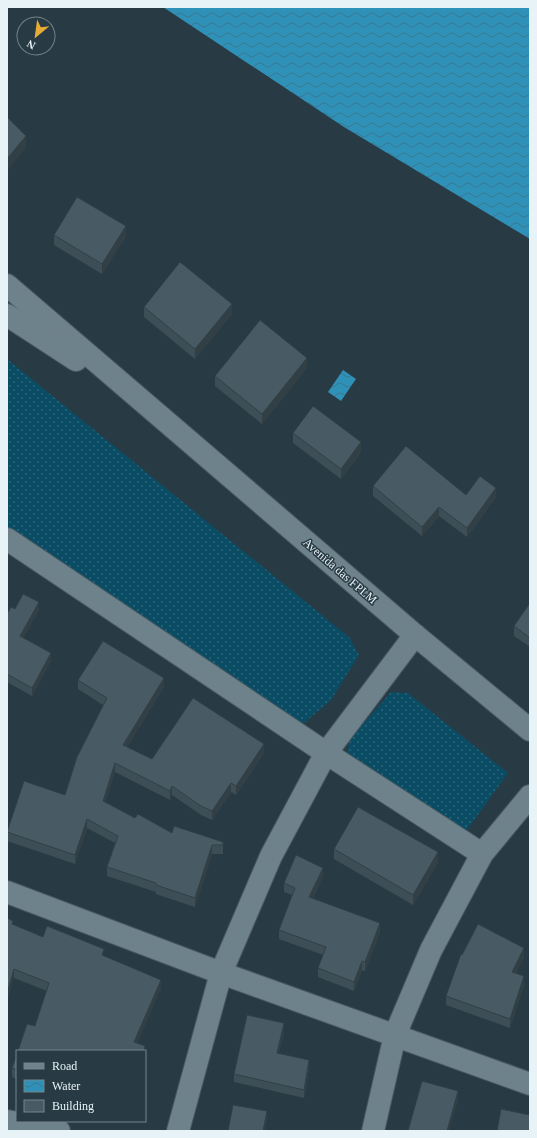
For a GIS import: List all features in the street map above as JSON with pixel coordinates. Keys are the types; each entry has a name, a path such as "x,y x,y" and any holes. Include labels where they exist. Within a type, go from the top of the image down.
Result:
{"street":[{"path":"7,285 151,409"},
{"path":"7,315 151,409"},
{"name":"Avenida das FPLM","path":"151,409 415,635 530,730"},
{"path":"7,539 326,753 482,854"},
{"path":"178,1131 221,973 271,856 326,753 415,635"},
{"path":"373,1131 395,1035 431,950 482,854 530,796"},
{"path":"7,892 221,973 530,1084"},
{"path":"7,1121 59,1131"}],"shaded area":[{"path":"7,359 349,637 359,655 331,700 304,723 280,713 7,531"},
{"path":"391,692 408,693 508,773 467,830 446,824 346,756 350,739"}],"water":[{"path":"163,7 530,7 530,239 344,127"},
{"path":"343,370 356,379 341,401 328,392"}],"building":[{"path":"7,117 26,136 7,159"},
{"path":"77,197 126,226 102,264 54,235"},
{"path":"180,262 232,304 195,349 144,307"},
{"path":"260,320 307,358 262,414 215,376"},
{"path":"313,406 361,442 341,469 293,433"},
{"path":"406,446 466,495 480,476 496,488 467,528 439,507 422,527 373,486"},
{"path":"23,594 39,602 20,636 51,653 32,688 7,674 7,614 11,607 15,609"},
{"path":"530,603 530,638 514,626"},
{"path":"103,641 164,678 123,745 152,759 193,698 264,744 236,786 231,783 212,811 201,806 172,786 170,791 115,763 103,801 135,818 138,814 172,833 174,826 223,842 223,845 212,845 195,898 107,867 118,836 87,819 75,855 7,832 24,781 65,795 77,757 107,698 78,680"},
{"path":"358,807 438,852 413,895 334,849"},
{"path":"296,855 323,868 309,897 380,923 365,962 362,961 354,982 318,968 326,947 279,930 295,888 284,883"},
{"path":"7,918 13,921 12,924 43,937 47,926 104,949 102,955 161,980 134,1042 145,1046 144,1050 18,1050 27,1024 35,1026 49,983 14,969 7,993"},
{"path":"478,924 524,948 512,972 524,976 510,1019 446,996 461,954 462,955"},
{"path":"247,1015 284,1023 277,1053 309,1060 304,1090 234,1074"},
{"path":"16,1058 16,1070 12,1068"},
{"path":"422,1081 458,1091 447,1131 408,1131"},
{"path":"233,1105 267,1111 263,1131 228,1131"},
{"path":"501,1109 530,1115 530,1131 497,1131"}]}
